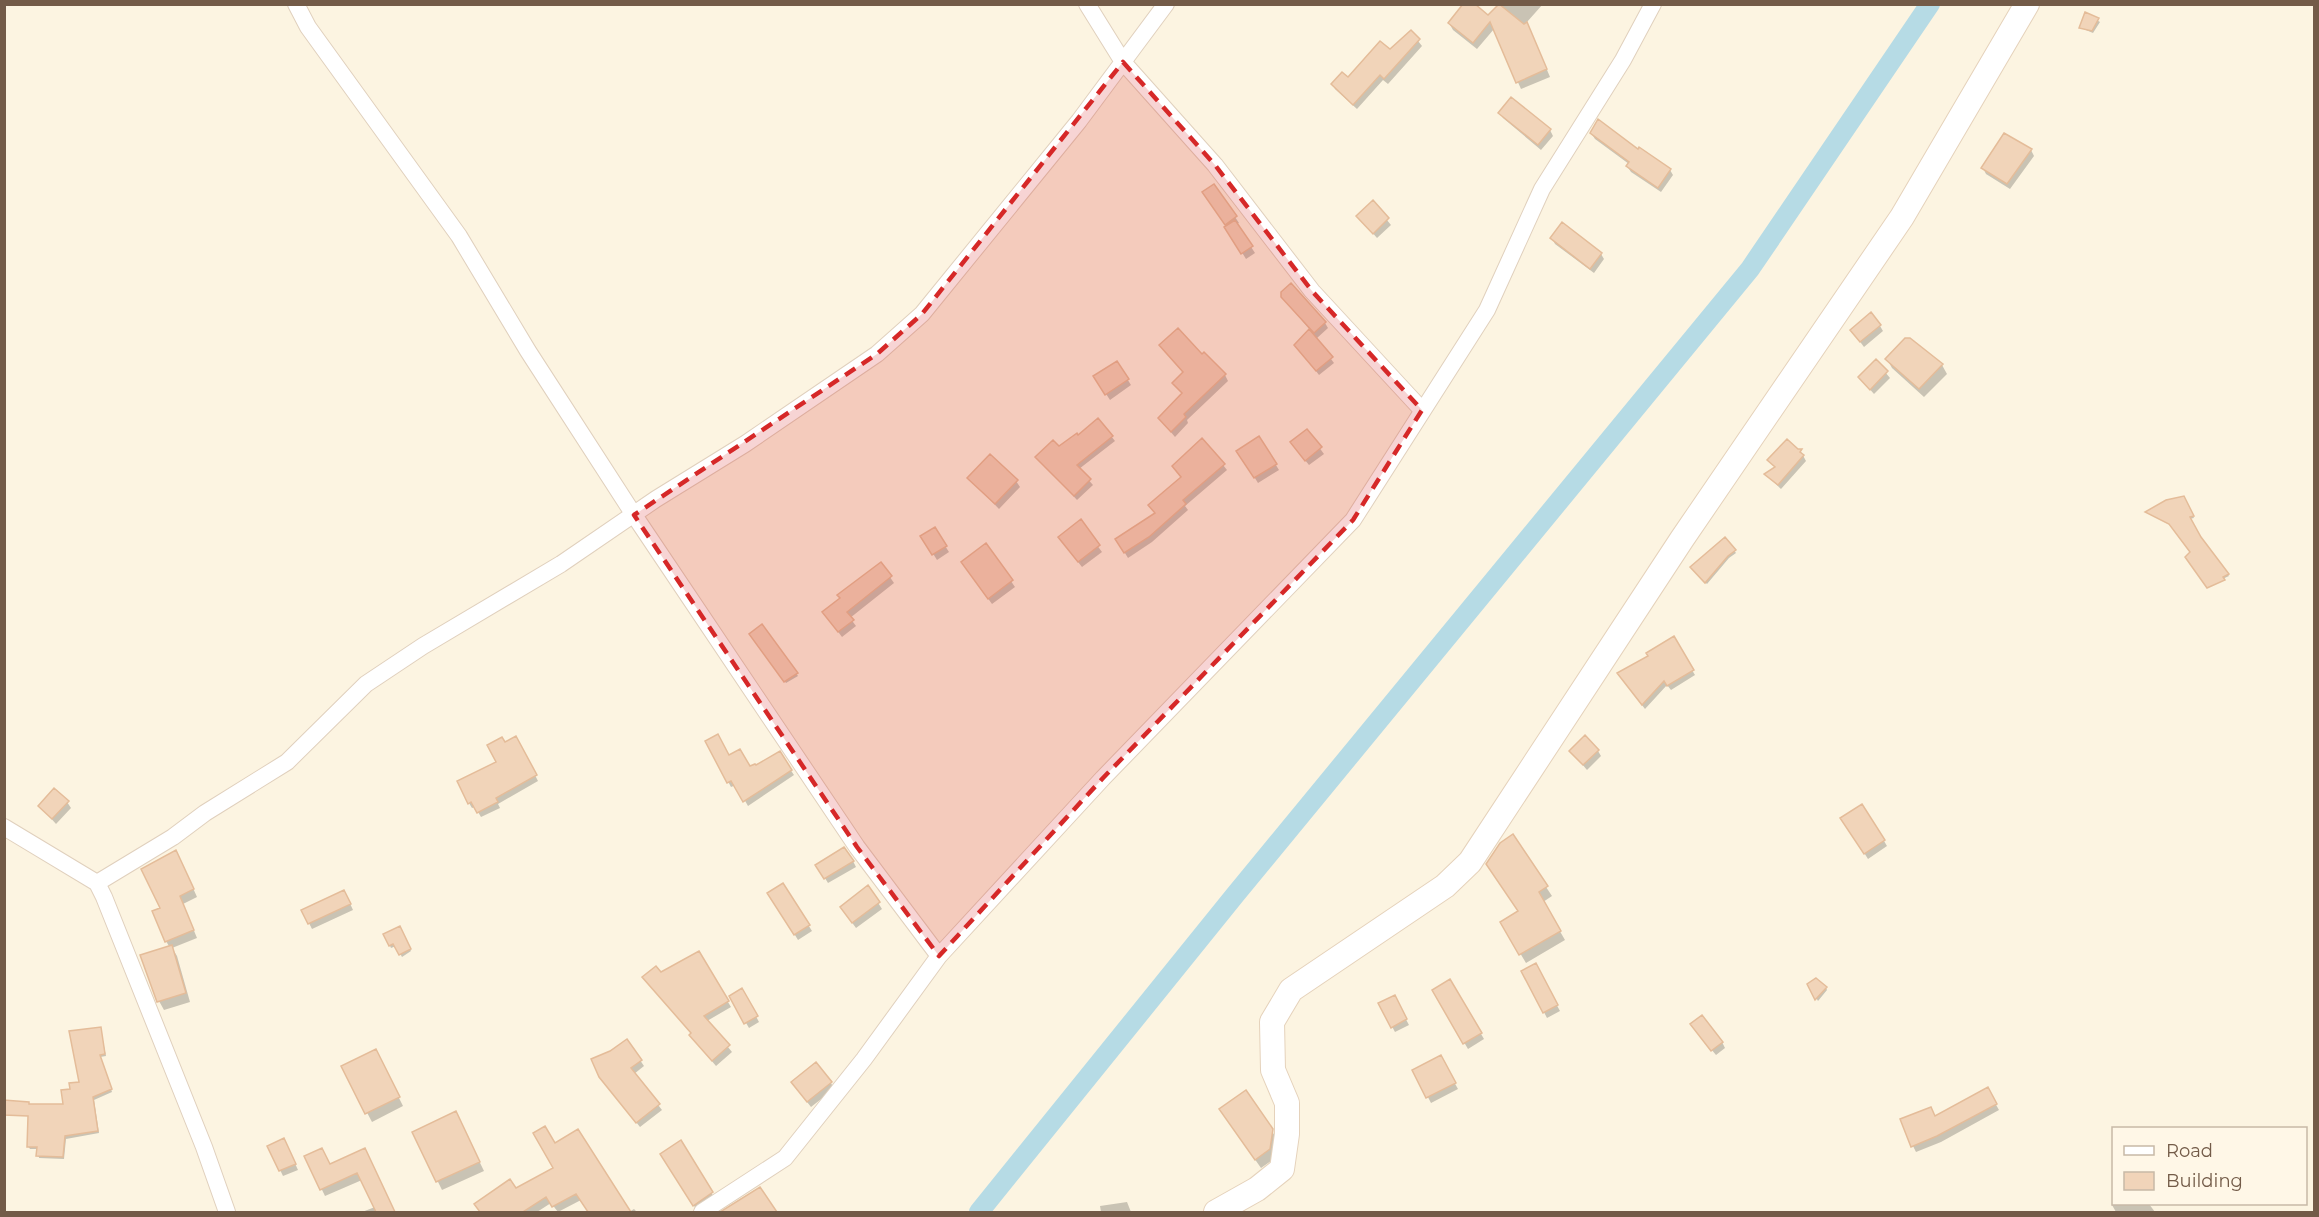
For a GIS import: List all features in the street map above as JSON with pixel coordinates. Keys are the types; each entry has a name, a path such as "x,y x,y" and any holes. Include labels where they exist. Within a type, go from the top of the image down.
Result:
{"street":[{"path":"296,4 308,27 459,236 528,351 634,515 857,847 939,956"},
{"path":"1087,4 1122,62 1215,165 1312,291 1422,410"},
{"path":"97,883 173,837 205,813 287,762 366,684 423,646 561,564 746,444 877,354 922,314 1079,121 1166,4"},
{"path":"702,1212 785,1158 864,1059 939,956 1103,778 1353,520 1486,310 1542,189 1623,60 1653,4"},
{"path":"1216,1212 1257,1189 1282,1169 1287,1134 1287,1103 1273,1070 1272,1022 1291,990 1445,886 1470,862 1682,539 1902,218 2028,4"},
{"path":"4,827 97,883 195,1125 227,1212"}],"highlighted area":[{"path":"1123,62 1215,165 1312,291 1422,410 1353,520 1103,778 939,956 857,847 634,515 877,354 922,314"}],"building":[{"path":"1463,4 1475,4 1488,15 1499,4 1524,24 1527,22 1547,69 1516,83 1490,22 1473,43 1448,23"},
{"path":"2085,12 2099,18 2092,31 2079,28"},
{"path":"1411,30 1420,39 1384,79 1380,75 1353,105 1331,84 1342,72 1348,77 1380,41 1390,49"},
{"path":"1511,97 1551,129 1538,145 1498,113"},
{"path":"1598,119 1638,149 1639,147 1671,169 1658,188 1626,166 1629,162 1590,133"},
{"path":"2004,133 2032,149 2007,184 1981,168"},
{"path":"1214,184 1237,216 1225,225 1202,192"},
{"path":"1373,200 1389,218 1373,234 1356,216"},
{"path":"1235,220 1253,246 1241,254 1224,227"},
{"path":"1562,222 1602,253 1590,269 1550,238"},
{"path":"1291,283 1326,322 1314,333 1281,297 1281,292"},
{"path":"1871,312 1881,325 1860,342 1850,330"},
{"path":"1178,328 1202,354 1204,352 1226,374 1184,414 1186,417 1171,432 1158,418 1182,393 1172,383 1183,372 1159,345"},
{"path":"1309,329 1333,357 1316,371 1294,345"},
{"path":"1905,338 1910,338 1943,364 1919,389 1885,359"},
{"path":"1876,359 1888,371 1870,390 1858,377"},
{"path":"1117,361 1129,379 1105,395 1093,376"},
{"path":"1098,418 1113,436 1077,465 1091,479 1074,496 1035,457 1053,440 1059,446 1077,433 1078,435"},
{"path":"1307,429 1322,447 1305,461 1290,442"},
{"path":"1259,436 1277,464 1254,478 1236,451"},
{"path":"1202,438 1225,464 1183,500 1186,504 1149,537 1124,553 1115,539 1155,513 1148,505 1181,477 1172,466"},
{"path":"1787,439 1798,449 1802,449 1800,452 1804,455 1778,485 1764,474 1775,467 1767,460"},
{"path":"990,454 1018,480 995,504 967,478"},
{"path":"2184,496 2194,516 2190,517 2201,537 2229,574 2223,577 2225,580 2207,588 2185,557 2190,552 2169,524 2145,512 2166,500"},
{"path":"1081,519 1100,545 1078,562 1058,537"},
{"path":"935,527 947,546 932,555 920,536"},
{"path":"1725,537 1736,550 1705,583 1690,567"},
{"path":"986,543 1013,580 988,599 961,562"},
{"path":"881,562 892,576 847,612 854,620 838,632 822,612 840,598 837,595"},
{"path":"762,624 798,673 784,682 749,634"},
{"path":"1674,636 1694,670 1667,686 1664,681 1642,705 1617,673 1648,656 1646,653"},
{"path":"718,734 729,755 740,749 750,766 780,751 792,770 743,802 731,781 727,783 705,741"},
{"path":"1585,735 1599,750 1583,765 1569,751"},
{"path":"516,736 537,775 496,798 498,802 477,813 471,802 468,804 457,781 496,762 487,745 502,737 505,742"},
{"path":"54,788 69,801 52,819 38,806"},
{"path":"1862,804 1885,840 1864,854 1840,818"},
{"path":"1513,834 1548,886 1539,892 1561,931 1519,955 1500,922 1518,911 1486,864 1500,843"},
{"path":"844,847 854,861 824,879 815,865"},
{"path":"176,850 194,889 180,896 194,930 165,942 152,911 160,908 141,869"},
{"path":"783,883 810,925 794,935 767,893"},
{"path":"868,885 880,902 852,923 840,907"},
{"path":"344,890 351,904 308,924 301,910"},
{"path":"400,926 411,949 399,955 393,944 389,946 383,934"},
{"path":"172,945 186,993 157,1002 140,955"},
{"path":"699,951 729,1001 704,1016 730,1045 712,1061 642,977 656,966 661,972"},
{"path":"1536,963 1558,1005 1543,1013 1521,971"},
{"path":"1816,978 1827,987 1815,1000 1807,984"},
{"path":"1450,979 1482,1033 1463,1044 1432,990"},
{"path":"742,988 758,1016 744,1024 729,996"},
{"path":"1395,995 1407,1019 1391,1028 1378,1003"},
{"path":"1702,1015 1723,1042 1711,1051 1690,1024"},
{"path":"101,1027 105,1054 100,1055 112,1089 93,1097 98,1131 65,1136 63,1157 36,1156 37,1147 27,1147 28,1116 4,1115 4,1100 29,1102 29,1104 63,1104 61,1090 70,1089 69,1083 79,1082 69,1031"},
{"path":"627,1039 642,1060 631,1068 660,1104 636,1123 599,1077 591,1059 610,1051"},
{"path":"376,1049 400,1097 365,1114 341,1066"},
{"path":"1441,1055 1456,1083 1426,1098 1412,1070"},
{"path":"816,1062 832,1082 807,1102 791,1082"},
{"path":"1988,1087 1997,1104 1911,1147 1900,1119 1931,1107 1935,1116"},
{"path":"1246,1090 1273,1129 1270,1149 1255,1160 1219,1109"},
{"path":"456,1111 480,1162 436,1182 412,1132"},
{"path":"545,1126 555,1143 578,1129 631,1212 588,1212 576,1194 552,1207 546,1197 523,1212 480,1212 474,1204 510,1179 516,1188 553,1168 533,1133"},
{"path":"284,1138 296,1164 279,1171 267,1146"},
{"path":"681,1140 713,1192 693,1206 660,1154"},
{"path":"322,1148 330,1164 365,1148 395,1212 376,1212 357,1173 320,1190 304,1156"},
{"path":"760,1187 777,1212 720,1212"}],"waterway":[{"path":"979,1212 1235,895 1750,269 1930,4"}]}
